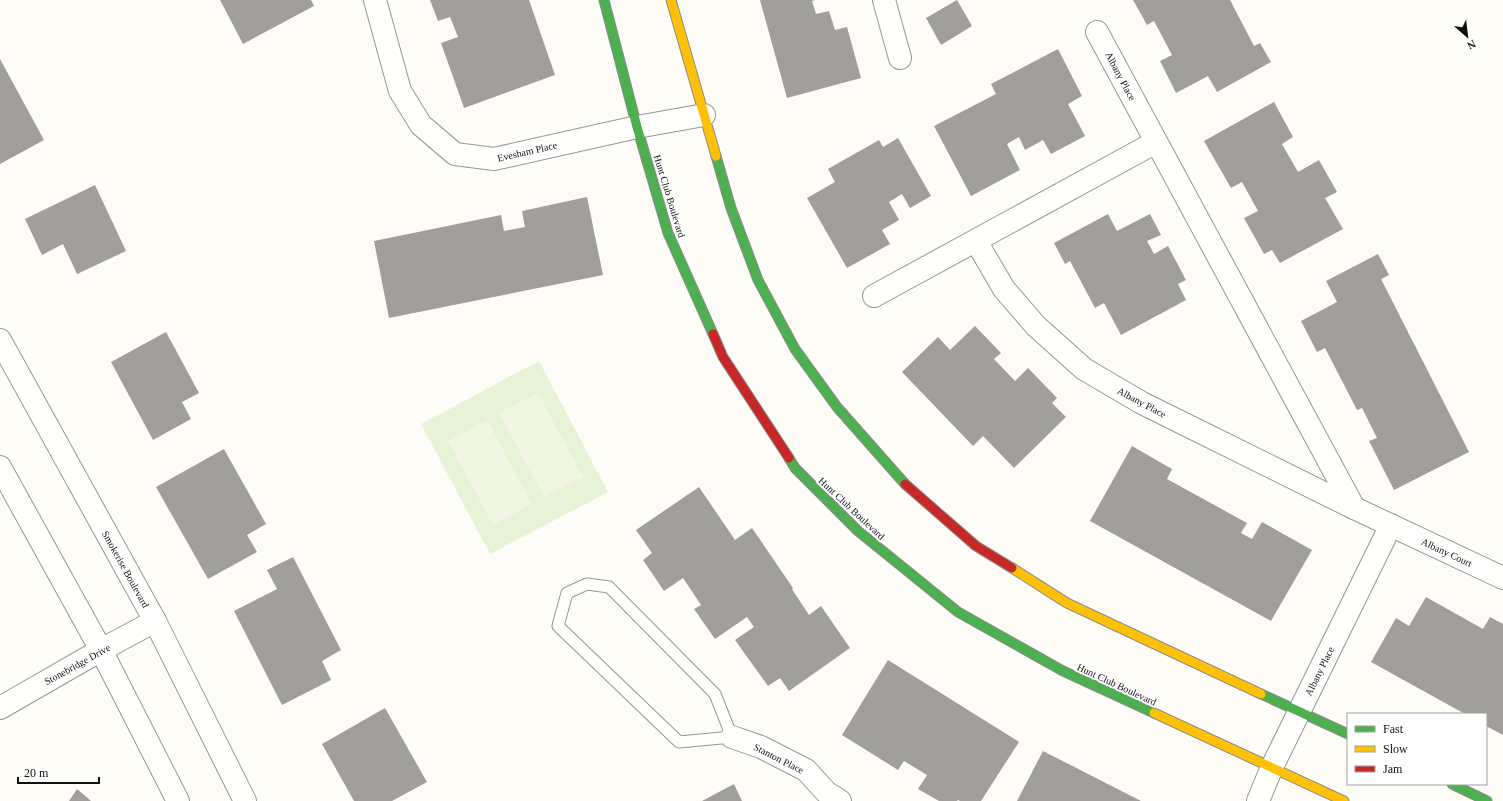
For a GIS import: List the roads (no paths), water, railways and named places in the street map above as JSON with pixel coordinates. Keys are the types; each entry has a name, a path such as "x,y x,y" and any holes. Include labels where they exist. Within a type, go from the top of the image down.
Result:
{"street":[{"name":"Evesham Place","path":"375,0 400,91 421,125 455,154 494,159 637,127 704,115"},
{"name":"Hunt Club Boulevard","path":"604,0 637,127 668,233 723,357 795,468 858,531 958,612 1063,671 1344,801"},
{"path":"671,0 731,208 758,280 795,349 837,407 906,485 976,546 1067,603 1347,734"},
{"path":"884,0 900,58"},
{"name":"Albany Place","path":"1097,32 1354,508"},
{"path":"874,296 1156,142"},
{"name":"Albany Place","path":"976,241 1004,289 1036,326 1084,369 1142,403 1391,526 1272,767 1258,801"},
{"name":"Smokerise Boulevard","path":"0,340 155,621 245,801"},
{"path":"0,467 101,650 178,801"},
{"name":"Albany Court","path":"1391,526 1503,578"},
{"name":"Stonebridge Drive","path":"0,708 155,621"},
{"name":"Stanton Place","path":"732,737 761,747 806,770 832,798"},
{"path":"1454,785 1487,801"}],"lane":[{"path":"587,584 609,587 715,694 732,737 679,742 558,626 567,593 587,584"}]}
